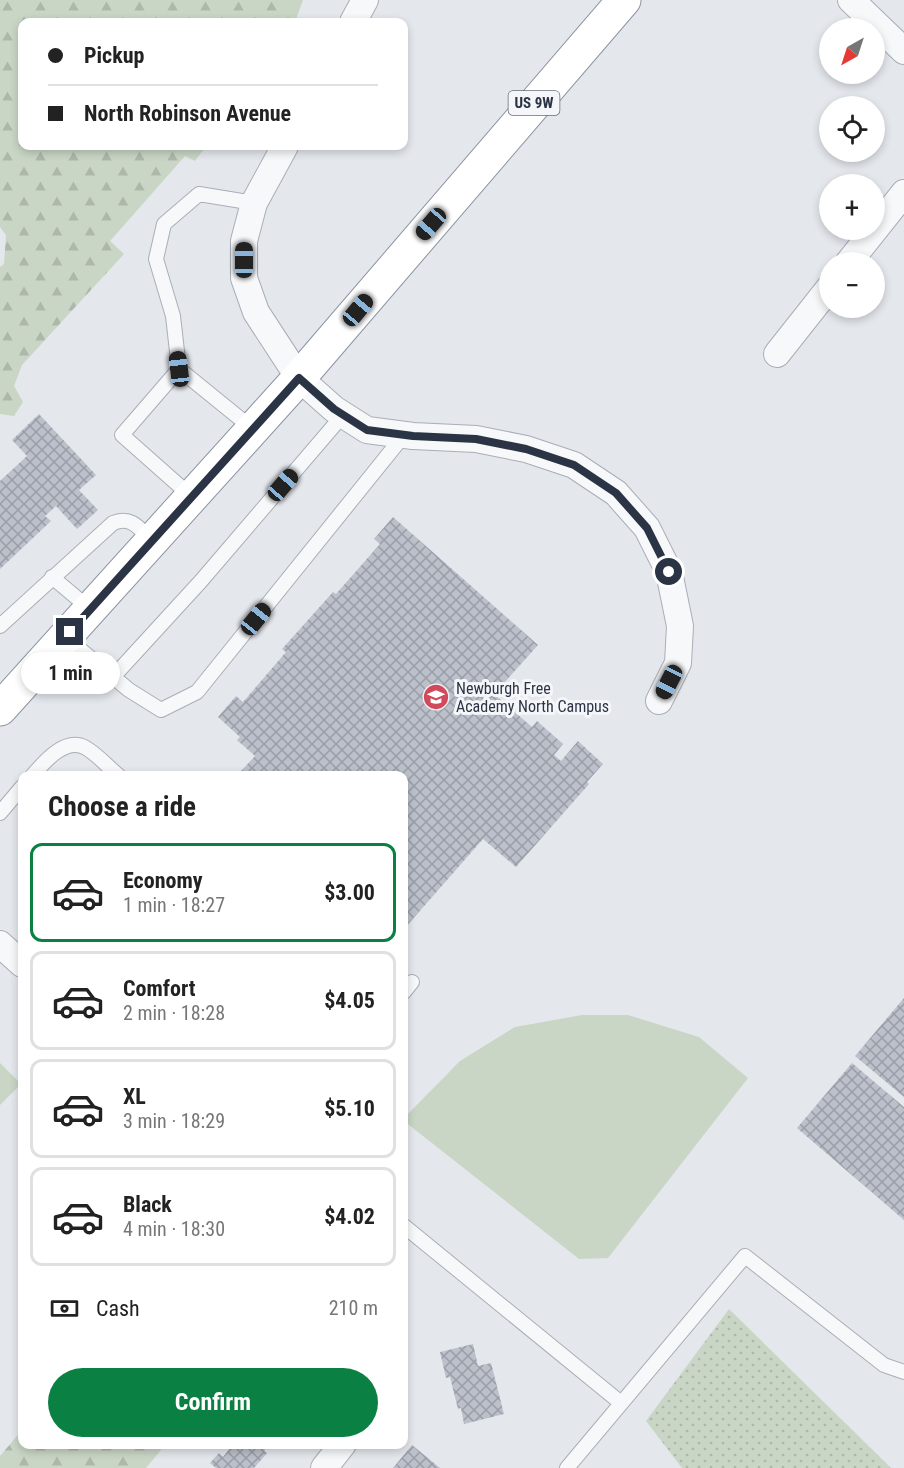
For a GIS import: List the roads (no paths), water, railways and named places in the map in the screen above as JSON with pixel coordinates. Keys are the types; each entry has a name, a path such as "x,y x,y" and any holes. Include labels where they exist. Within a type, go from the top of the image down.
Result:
{"highway":[{"name":"US 9W","path":"8,695 65,638 299,378 624,0"}],"street":[{"path":"355,18 365,0"},
{"path":"851,0 904,51"},
{"path":"283,150 254,203 244,241 244,278 256,312 299,378 343,415 367,430 404,435 476,439 526,449 574,465 616,493 647,528 669,572 680,626 678,663 659,701"},
{"path":"857,252 904,193"},
{"path":"777,354 819,301"},
{"path":"0,944 18,960"},
{"path":"324,1468 339,1449"}],"lane":[{"path":"253,429 179,369 173,316 156,259 164,224 199,194 254,203"},
{"path":"179,369 122,435 192,497"},
{"path":"113,677 201,581 343,415"},
{"path":"65,638 129,690 161,710 197,692 404,435"},
{"path":"0,626 113,523 121,520 132,522 152,541"},
{"path":"52,577 90,609"},
{"path":"36,771 64,746 84,746 113,771"},
{"path":"0,813 18,792"},
{"path":"408,1229 621,1403"},
{"path":"567,1468 745,1256 884,1365 904,1372"}],"place":[{"name":"Newburgh Free Academy North Campus","path":"436,697"}]}
